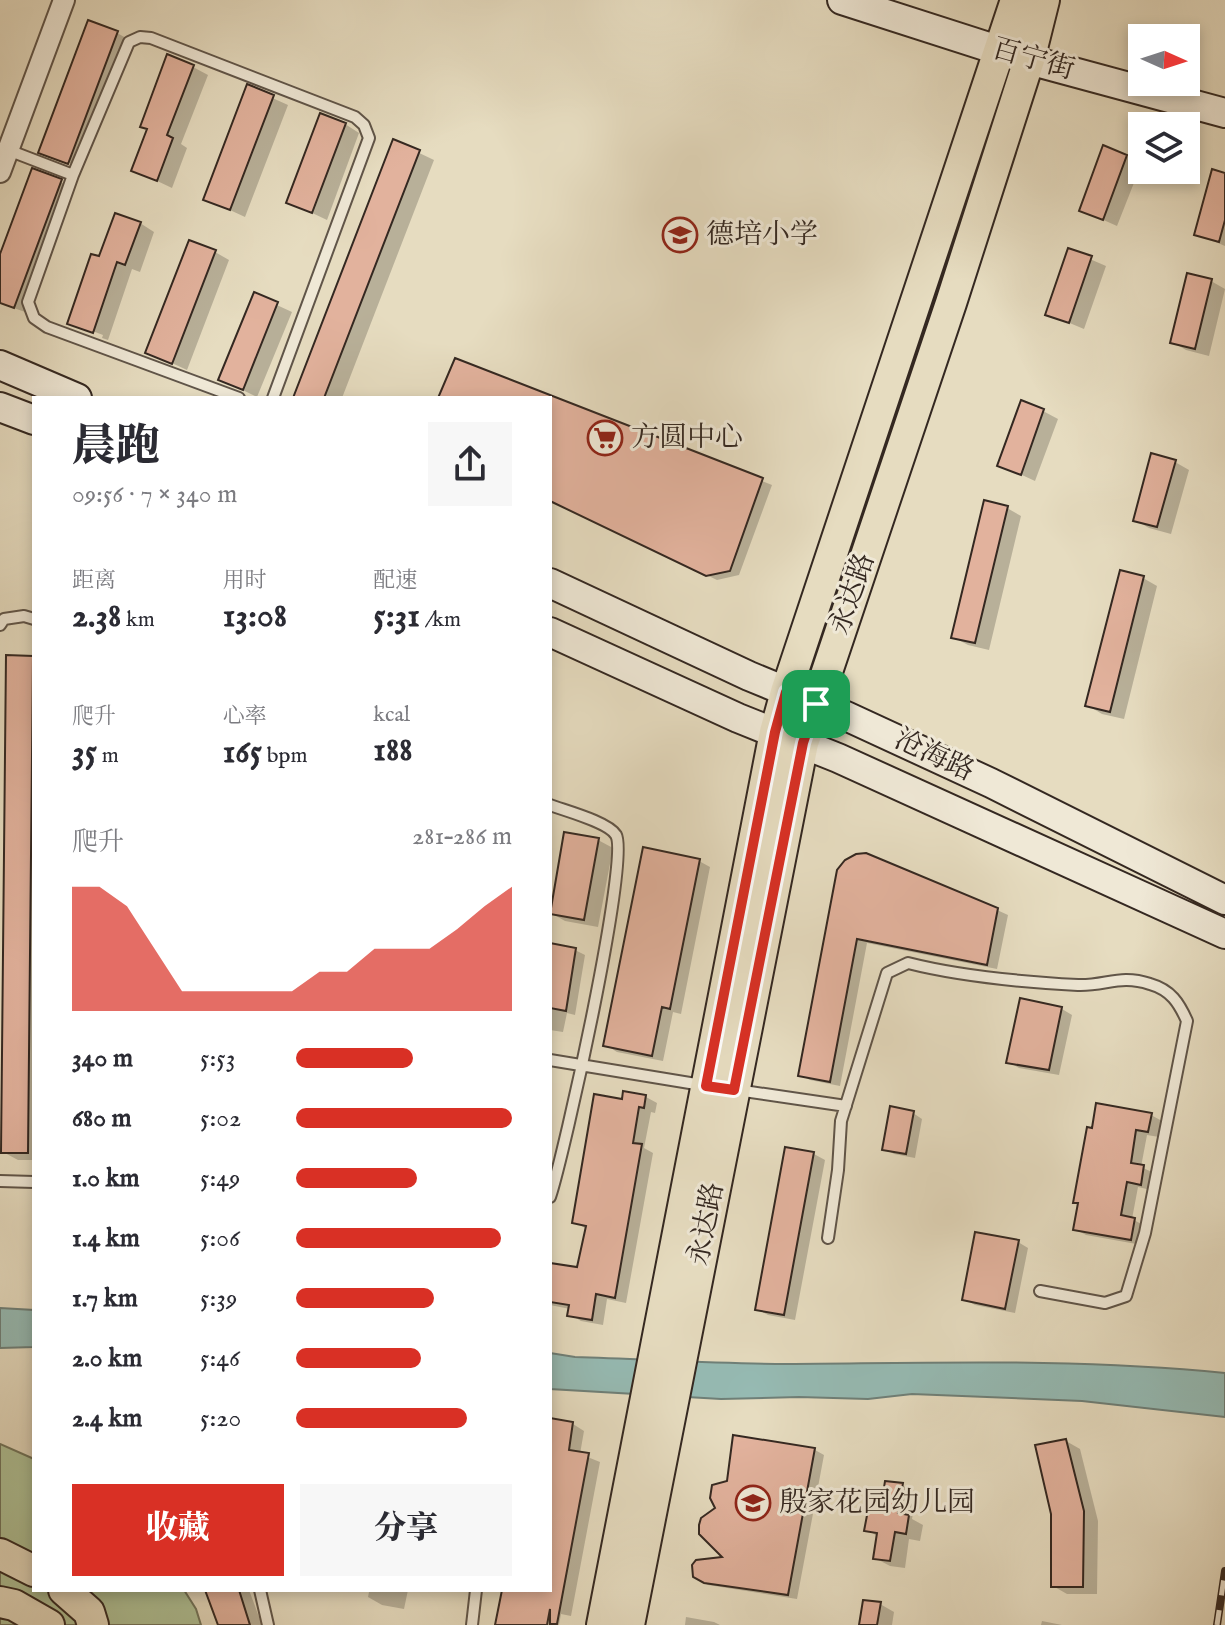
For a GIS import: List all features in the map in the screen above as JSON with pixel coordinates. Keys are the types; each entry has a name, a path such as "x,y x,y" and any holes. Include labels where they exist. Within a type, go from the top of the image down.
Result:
{"main road":[{"name":"百宁街","path":"842,0 1015,55 1225,113"},
{"name":"永达路","path":"720,1088 803,743 951,303 1015,55 1016,0"},
{"name":"永达路","path":"629,1625 658,1407 720,1088 775,732 786,692 1015,55 1044,0"},
{"path":"0,365 72,396"},
{"path":"0,407 32,419"},
{"name":"沧海路","path":"552,584 991,783 1225,900"},
{"name":"沧海路","path":"552,633 1225,934"},
{"name":"永达路","path":"602,1625 658,1407"},
{"path":"0,1554 32,1570"},
{"path":"66,1592 89,1612 93,1625"},
{"path":"0,1602 14,1605 49,1625"}],"street":[{"path":"0,172 64,0"}],"lane":[{"path":"234,396 47,327 34,318 28,302 73,175 129,42 140,37 151,38 355,117 364,125 369,138 274,396"},
{"path":"8,150 73,175"},
{"path":"0,625 4,619 24,616 32,618"},
{"path":"552,806 610,828 619,838 617,875 582,1068 552,1191"},
{"path":"828,1238 838,1170 841,1121 887,973 908,963 949,973 1082,985 1126,978 1153,984 1178,1000 1187,1021 1145,1233 1126,1296 1105,1303 1040,1291"},
{"path":"552,1060 582,1068 846,1106"},
{"path":"0,1181 32,1182"},
{"path":"260,1592 268,1625"},
{"path":"472,1625 476,1592"}],"green space":[{"path":"0,1444 32,1458 32,1592 185,1592 201,1625 0,1625"}],"water":[{"path":"0,1308 32,1310 32,1347 0,1348"},
{"path":"552,1353 575,1357 761,1364 1062,1363 1225,1373 1225,1417 1082,1401 912,1394 868,1399 721,1399 552,1389"}],"building":[{"path":"88,20 118,31 68,164 38,153"},
{"path":"167,54 194,65 167,135 173,138 157,181 131,171 147,129 140,127"},
{"path":"247,84 274,95 230,210 203,200"},
{"path":"320,113 346,123 312,213 286,203"},
{"path":"393,139 420,150 325,396 294,396"},
{"path":"1103,145 1127,155 1103,220 1079,211"},
{"path":"32,168 62,179 14,308 0,303 0,254"},
{"path":"1212,169 1225,173 1225,220 1219,242 1194,235"},
{"path":"115,213 141,222 125,265 117,262 93,333 67,324 91,254 99,256"},
{"path":"189,240 216,250 172,364 145,353"},
{"path":"1068,248 1092,256 1069,323 1045,315"},
{"path":"1187,273 1212,279 1195,349 1170,343"},
{"path":"254,292 278,302 243,390 218,380"},
{"name":"方圆中心","path":"455,358 763,478 730,571 706,576 552,502 552,396 439,396"},
{"path":"1021,400 1044,409 1021,475 997,466"},
{"path":"1151,453 1176,460 1157,527 1133,521"},
{"path":"984,500 1008,506 975,643 951,638"},
{"path":"1120,570 1144,576 1110,712 1085,706"},
{"path":"6,655 32,656 32,755 28,1153 1,1153"},
{"path":"564,832 599,838 584,920 552,914"},
{"path":"643,847 700,859 670,1009 662,1007 652,1056 603,1046"},
{"path":"866,853 998,908 987,965 857,939 830,1082 798,1076 837,870 845,860"},
{"path":"552,943 576,948 566,1011 552,1008"},
{"path":"1020,998 1062,1007 1049,1070 1006,1063"},
{"path":"623,1091 646,1095 644,1108 639,1107 633,1143 642,1144 615,1298 596,1294 592,1320 567,1316 569,1305 552,1302 552,1263 577,1267 586,1226 572,1223 594,1094 622,1099"},
{"path":"1096,1103 1152,1113 1148,1132 1136,1130 1131,1163 1144,1165 1141,1185 1127,1182 1121,1215 1135,1218 1131,1240 1073,1230 1078,1203 1073,1203 1087,1127 1092,1128"},
{"path":"890,1106 914,1111 906,1154 882,1150"},
{"path":"785,1147 814,1152 784,1315 755,1310"},
{"path":"975,1232 1019,1240 1005,1309 962,1300"},
{"path":"552,1418 573,1422 569,1450 589,1453 557,1624 550,1624 550,1609 547,1625 495,1625 502,1592 552,1592"},
{"path":"733,1435 815,1448 788,1595 704,1583 693,1577 692,1565 696,1560 722,1557 699,1534 699,1525 701,1518 715,1508 710,1498 712,1485 727,1481"},
{"path":"1066,1439 1084,1511 1083,1587 1051,1587 1051,1514 1035,1445"},
{"path":"885,1481 903,1483 898,1513 909,1515 906,1534 895,1532 890,1561 873,1559 877,1533 864,1531 869,1505 881,1507"},
{"path":"206,1592 240,1592 250,1625 218,1625"},
{"path":"863,1600 881,1602 877,1625 859,1625"}],"railway":[{"path":"1217,1625 1225,1571"}],"place":[{"name":"德培小学","path":"680,235"},
{"name":"方圆中心","path":"605,438"},
{"name":"殷家花园幼儿园","path":"753,1503"}],"route":[{"path":"786,692 816,704 803,743 734,1090 706,1086 775,732 786,692"}]}
